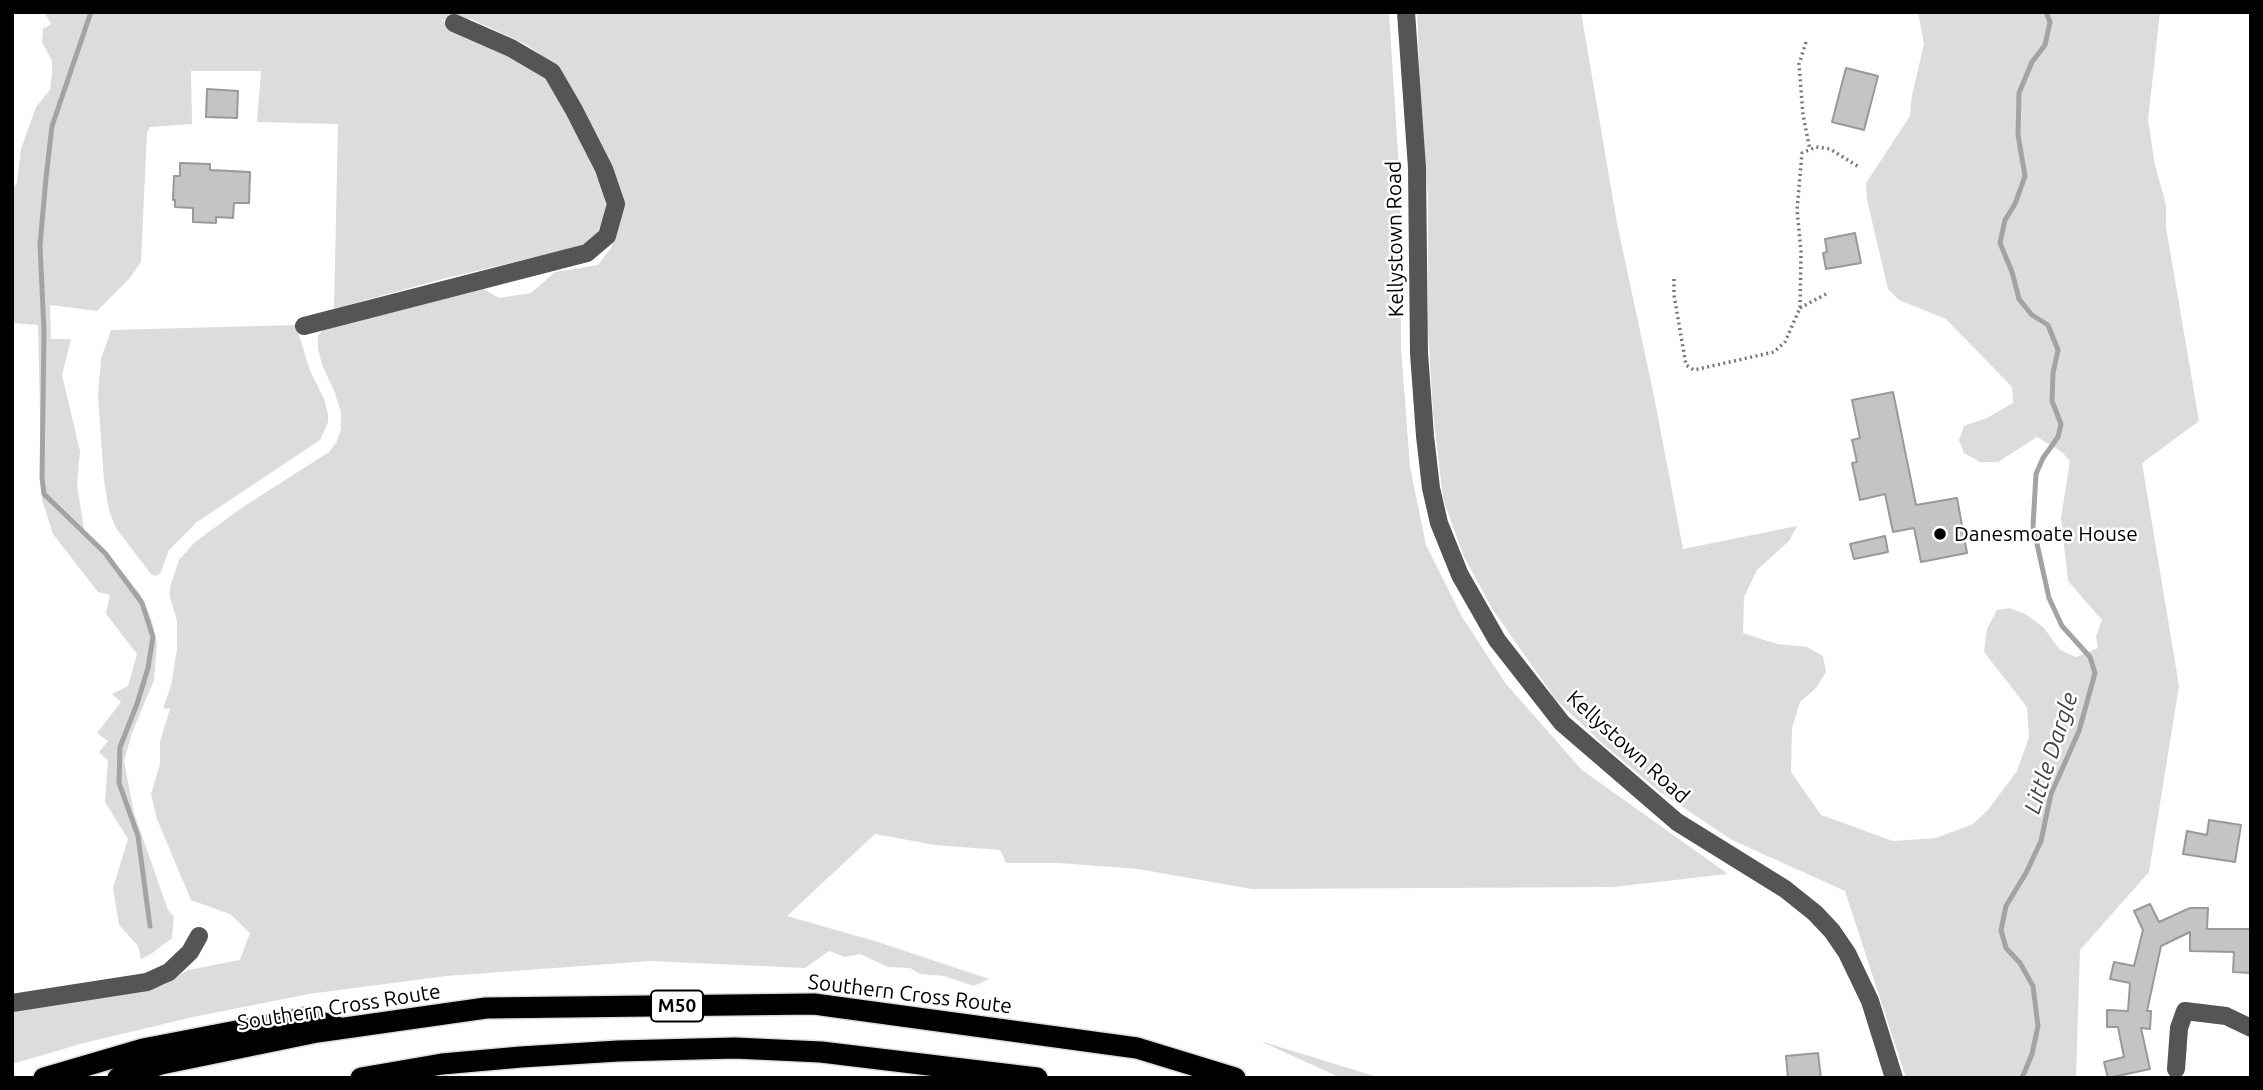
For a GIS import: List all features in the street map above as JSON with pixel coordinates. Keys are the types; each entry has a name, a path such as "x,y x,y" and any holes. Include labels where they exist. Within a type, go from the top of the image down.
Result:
{"highway":[{"name":"Southern Cross Route","path":"118,1078 161,1064 344,1029 486,1008 814,1004 1137,1048 1235,1078"},
{"path":"44,1078 143,1049 304,1018 344,1029"},
{"name":"M50","path":"361,1078 442,1064 522,1057 735,1048 821,1052 1037,1078"}],"street":[{"name":"Kellystown Road","path":"1406,12 1418,168 1419,353 1425,436 1431,488 1439,523 1460,575 1497,640 1562,723 1677,822 1785,889 1832,931 1847,953 1870,1001 1894,1078"},
{"path":"304,326 587,253 607,236 616,204 604,169 575,110 552,72 511,48 454,23"},
{"path":"12,1003 147,982 169,972 190,952 199,936"},
{"path":"2176,1069 2179,1028 2185,1011 2226,1016 2251,1028"}],"path":[{"path":"1806,42 1799,64 1803,115 1810,150"},
{"path":"1674,279 1674,295 1686,365 1694,370 1774,352 1785,342 1800,308 1801,251 1797,210 1802,153 1816,147 1830,149 1859,167"},
{"path":"1800,308 1828,293"}],"shaded area":[{"path":"44,12 1389,12 1400,184 1401,347 1410,467 1426,545 1462,617 1506,684 1582,770 1728,874 1613,887 1252,889 1138,869 1058,863 1006,863 1000,850 935,845 875,834 787,916 878,942 989,979 974,986 944,976 920,974 910,968 888,967 860,954 845,957 829,951 805,968 650,961 446,976 309,994 193,1017 84,1043 12,1064 12,1012 143,991 164,985 188,970 240,960 250,933 230,914 191,900 157,819 151,794 160,764 160,741 170,709 163,708 171,686 177,649 177,621 170,587 179,560 195,542 240,509 329,452 336,443 341,429 341,413 323,367 318,336 325,327 484,289 499,298 531,293 555,272 598,265 611,248 618,226 558,67 525,44 471,19 441,20 516,55 547,76 557,90 603,190 606,205 603,219 598,232 588,242 575,248 442,279 334,309 338,124 257,122 261,71 191,71 192,124 150,127 147,132 141,262 129,279 97,311 50,305 51,339 71,339 62,375 80,451 77,484 85,536 103,548 141,595 152,621 157,644 154,680 132,733 124,761 134,813 168,910 174,917 172,938 141,959 138,946 119,925 113,888 128,839 105,802 108,761 99,752 108,741 97,733 121,702 112,694 128,686 137,654 106,614 110,595 98,592 53,534 42,500 38,325 12,323 12,188 17,183 21,149 36,107 50,90 52,74 52,61 42,42 43,29 51,24"},
{"path":"1417,12 1581,12 1617,223 1683,549 1797,526 1789,541 1757,570 1744,597 1743,633 1777,644 1807,647 1823,656 1826,672 1816,688 1800,702 1792,728 1791,772 1821,815 1893,841 1936,838 1973,824 1988,810 2017,771 2029,737 2027,707 1984,652 1987,629 1997,610 2010,608 2027,615 2044,628 2060,650 2076,657 2098,648 2096,636 2102,620 2068,581 2061,518 2070,461 2062,452 2037,437 1998,462 1980,462 1964,453 1959,440 1964,426 1987,418 2013,403 2012,387 1946,319 1899,300 1888,289 1867,200 1866,183 1910,116 1924,44 1918,12 2160,12 2148,120 2155,165 2166,205 2166,227 2199,421 2142,463 2179,686 2149,872 2080,950 2076,1078 1906,1078 1845,891 1732,840 1660,792 1556,700 1493,610 1464,557 1443,499 1433,413 1428,329 1428,196 1422,137"},
{"path":"296,325 310,371 324,399 328,414 328,422 320,440 197,522 169,550 160,574 151,574 116,528 109,511 104,481 98,396 101,359 111,330"},
{"path":"1260,1041 1381,1078 1341,1078"}],"building":[{"path":"1846,68 1878,76 1864,130 1832,122"},
{"path":"207,89 238,91 237,118 206,117"},
{"path":"180,163 210,164 210,170 250,172 249,203 234,203 233,218 216,217 216,223 193,222 193,208 175,207 173,200 174,176 180,176"},
{"path":"1855,233 1861,263 1826,269 1823,253 1827,252 1825,239"},
{"path":"1893,392 1916,505 1957,498 1967,553 1921,562 1914,528 1893,532 1885,494 1860,500 1852,463 1857,462 1852,440 1860,438 1852,400"},
{"path":"1885,536 1888,552 1854,559 1850,544"},
{"path":"2209,820 2241,825 2235,862 2183,854 2187,831 2207,835"},
{"path":"2150,904 2159,922 2190,908 2208,908 2207,929 2251,929 2251,973 2233,972 2234,952 2190,951 2190,932 2161,946 2147,1011 2151,1011 2150,1029 2141,1028 2150,1069 2108,1078 2104,1062 2124,1057 2118,1027 2107,1027 2107,1010 2128,1011 2130,983 2110,979 2114,962 2134,966 2143,930 2134,911"},
{"path":"1818,1053 1821,1078 1788,1078 1786,1056"}],"waterway":[{"path":"91,12 52,126 46,178 40,245 44,331 42,478 44,494 105,553 142,603 153,637 148,668 120,747 119,783 138,836 150,926"},
{"name":"Little Dargle","path":"2022,1078 2032,1054 2038,1026 2033,986 2020,963 2006,948 2001,930 2006,906 2041,841 2051,794 2079,731 2095,673 2090,657 2062,626 2049,598 2033,526 2036,474 2043,458 2058,437 2061,424 2052,401 2053,373 2058,350 2048,325 2032,315 2019,299 2000,243 2005,220 2015,204 2025,176 2018,135 2019,93 2032,62 2045,45 2050,22 2046,12"}],"place":[{"name":"Danesmoate House","path":"1940,534"}]}
